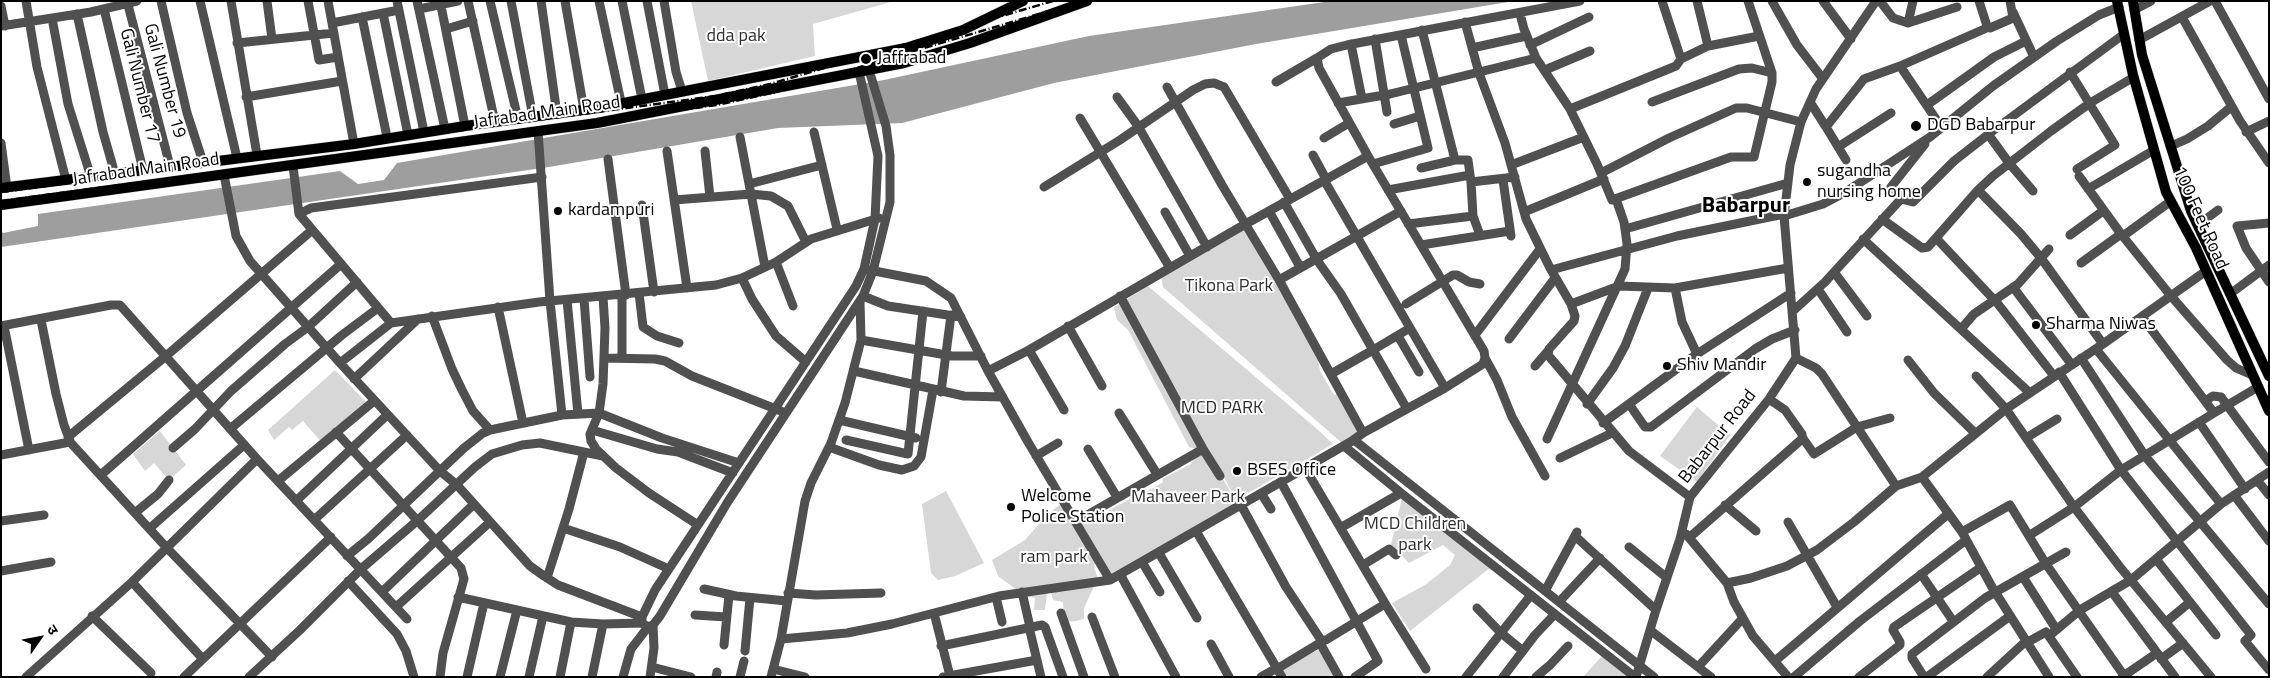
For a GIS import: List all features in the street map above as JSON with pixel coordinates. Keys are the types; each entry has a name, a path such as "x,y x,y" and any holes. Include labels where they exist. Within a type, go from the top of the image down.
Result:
{"main road":[{"name":"Jafrabad Main Road","path":"1,205 225,179 294,166 596,123 865,76 983,39 1087,1"},
{"name":"Jafrabad Main Road","path":"4,184 66,180 354,144 387,137 584,110 906,48 964,30 1019,2"},
{"name":"100 Feet Road","path":"2118,4 2134,77 2154,150 2171,201 2206,271 2269,411"},
{"name":"100 Feet Road","path":"2134,6 2142,55 2191,211 2268,373"},
{"path":"976,24 983,39"},
{"path":"698,88 699,104"}],"street":[{"path":"26,1 37,67 66,180"},
{"path":"1,6 3,26 104,9 137,1"},
{"path":"161,1 188,114 203,162"},
{"path":"200,1 236,158"},
{"path":"231,1 257,155"},
{"path":"267,1 272,39"},
{"path":"308,1 319,60 338,57"},
{"path":"328,1 354,144"},
{"path":"445,129 418,5 458,1"},
{"path":"468,1 495,122"},
{"path":"490,1 518,119"},
{"path":"511,1 533,117"},
{"path":"541,1 557,114"},
{"path":"565,1 584,110"},
{"path":"599,1 621,102"},
{"path":"622,1 642,99"},
{"path":"647,1 665,95"},
{"path":"664,1 676,72 682,91"},
{"path":"1276,82 1331,49 1580,1"},
{"path":"1662,1 1681,59"},
{"path":"1697,1 1708,46"},
{"path":"1520,14 1526,36 1536,58 1570,109 1612,200 1731,157 1754,157 1772,73 1748,1"},
{"path":"1772,1 1797,45 1823,79"},
{"path":"1823,1 1851,39"},
{"path":"1876,1 1823,79 1801,122 1790,165 1784,215 1796,358 1819,370 1896,486"},
{"path":"1880,1 1893,18 1908,23 1957,7"},
{"path":"1908,23 1913,1"},
{"path":"1979,1 1989,27"},
{"path":"2010,1 2013,12 2034,57"},
{"path":"2134,6 2151,1"},
{"path":"2139,40 2210,1"},
{"path":"2215,1 2269,99"},
{"name":"Gali Number 19","path":"127,2 170,166"},
{"path":"440,3 465,126"},
{"path":"1509,339 1553,274 1628,248 1678,236 1801,212 1835,198 1930,138 1993,86 2034,57 2118,4"},
{"path":"332,23 383,14 398,6 424,132"},
{"name":"Gali Number 17","path":"104,9 143,170"},
{"path":"1826,127 1864,79 1900,66 2011,19 2014,16 2013,12"},
{"path":"77,14 103,132 115,174"},
{"path":"383,14 408,134"},
{"path":"362,17 387,137"},
{"path":"1530,45 1588,17"},
{"path":"2182,17 2231,107 2246,132 2269,163"},
{"path":"52,18 68,104 91,177"},
{"path":"446,29 473,21"},
{"path":"1465,22 1479,73 1511,164 1524,212 1540,249 1571,304 1575,316 1574,322 1535,366"},
{"path":"1422,30 1456,160"},
{"path":"237,43 334,33"},
{"path":"988,370 1029,350 1269,210 1325,180 1370,160 1428,148 1401,34"},
{"path":"1930,138 1891,188 1903,198 1913,202 1954,161 2070,72 2124,34"},
{"path":"1472,48 1526,36"},
{"path":"1570,109 1676,66 1681,59 1708,46 1759,36"},
{"path":"1375,40 1387,112"},
{"path":"1927,105 1994,57 2026,41"},
{"path":"1351,44 1362,99"},
{"path":"1545,70 1590,52"},
{"path":"1317,58 1319,68 1370,160 1475,335 1497,380 1512,417 1545,476"},
{"path":"1338,103 1385,95 1536,58"},
{"path":"1900,66 1942,128"},
{"path":"1652,102 1738,69 1752,68 1772,73"},
{"path":"2070,72 2115,144 2078,172 2088,189 2103,211 2171,296 2236,368 2252,375"},
{"path":"805,677 772,673 781,639 805,501 811,483 829,447 854,371 861,340 861,298 890,202 890,155 886,126 865,76"},
{"path":"650,677 652,667 646,623 655,590 856,286 869,270 875,219 878,156 872,129 865,76"},
{"path":"1882,219 1922,248 1928,247 1978,190 2009,164 2090,103 2134,77"},
{"path":"246,97 342,81"},
{"path":"1044,187 1100,153 1138,126 1205,84 1214,83 1224,87 1316,258 1341,294 1406,408"},
{"path":"1167,87 1279,280 1363,433"},
{"path":"1117,97 1138,126 1207,247"},
{"path":"1810,102 1846,160"},
{"path":"1524,212 1602,176 1669,138 1731,110 1742,107 1801,122"},
{"path":"2171,146 2208,126 2231,107"},
{"path":"1838,147 1891,113"},
{"path":"1394,124 1420,116"},
{"path":"1080,118 1170,268"},
{"path":"2246,132 2269,121"},
{"path":"1324,138 1349,123"},
{"path":"538,131 550,301 562,415"},
{"path":"814,132 837,229"},
{"path":"1988,134 2009,164 2033,191"},
{"path":"740,137 765,267"},
{"path":"1511,164 1584,137"},
{"path":"1,143 4,184"},
{"path":"2088,189 2154,150"},
{"path":"667,151 687,288"},
{"path":"705,151 710,197"},
{"path":"1313,156 1445,388"},
{"path":"608,159 624,295 622,358"},
{"path":"1421,168 1456,160 1468,160 1473,216 1480,235"},
{"path":"749,184 822,165"},
{"path":"294,166 299,214 391,323"},
{"path":"299,214 311,208 542,177"},
{"path":"1388,190 1471,178 1503,180 1515,177"},
{"path":"225,179 232,219 243,250 261,274 374,401 440,471 457,485 530,566 558,585 646,623"},
{"path":"1421,245 1480,235 1510,233 1503,180"},
{"path":"1625,229 1788,183"},
{"path":"1978,190 2021,234 2041,258 2100,346 2169,441 2221,504"},
{"path":"674,200 751,194 772,196 788,206 806,242"},
{"path":"1793,311 1818,289 1903,198"},
{"path":"1547,439 1570,384 1625,268 1628,248 1625,229 1616,199"},
{"path":"2081,263 2171,201"},
{"path":"642,205 654,292"},
{"path":"1269,210 1300,268"},
{"path":"2198,225 2218,210"},
{"path":"1279,280 1401,211"},
{"path":"2070,235 2103,211"},
{"path":"1165,212 1190,256"},
{"path":"340,363 391,323 498,307 716,285 742,278 776,262 806,242 837,229 887,216"},
{"path":"1408,224 1473,216"},
{"path":"2269,223 2237,226 2246,248 2265,268 2269,282"},
{"path":"1,455 29,450 69,439 311,230"},
{"path":"1936,238 1994,300 2056,374 2121,470 2251,635 2245,642 2269,670"},
{"path":"1863,239 2030,393"},
{"path":"1475,335 1540,249"},
{"path":"1961,329 1974,314 2013,287 2049,249"},
{"path":"776,262 793,306"},
{"path":"102,474 341,264"},
{"path":"1571,304 1618,286 1675,288 1788,268"},
{"path":"2230,294 2265,268"},
{"path":"869,270 926,281 951,298 988,370 1036,456 1077,521 1110,580"},
{"path":"1727,584 1766,574 1807,556 1854,522 1896,486 1922,478 2006,409 2100,346 2206,271"},
{"path":"1834,272 1867,316"},
{"path":"1406,304 1442,281 1457,275 1469,282 1480,284"},
{"path":"742,278 752,299 776,336 806,362"},
{"path":"173,448 213,411 231,391 308,327 357,282"},
{"path":"2013,287 2072,364"},
{"path":"1587,404 1625,346 1648,288"},
{"path":"1675,288 1682,322 1697,354"},
{"path":"1818,289 1847,332"},
{"path":"639,293 643,327 656,336 679,343"},
{"path":"1603,423 1697,354 1791,293"},
{"path":"1120,296 1203,449 1220,476"},
{"path":"603,297 604,358 599,413 592,430 591,441 603,456 649,493 698,526"},
{"path":"861,298 888,306 962,317"},
{"path":"623,677 632,648 646,623 706,541 727,503 861,298"},
{"path":"584,299 590,377"},
{"path":"567,300 578,414"},
{"path":"29,450 3,326 41,320 111,304 120,306 244,445 347,556 383,591 407,619"},
{"path":"498,307 523,423"},
{"path":"230,429 378,308"},
{"path":"846,440 908,454 923,311"},
{"path":"829,447 879,465 902,470 914,466 918,462 946,355 951,315"},
{"path":"432,316 452,370 462,390 474,410 490,430"},
{"path":"2142,316 2214,412"},
{"path":"354,378 418,319"},
{"path":"41,320 56,394 69,439 166,547 272,657"},
{"path":"1068,326 1102,386"},
{"path":"1331,374 1410,328"},
{"path":"1629,404 1646,427 1651,427 1755,349 1772,338 1795,330"},
{"path":"1398,336 1419,372"},
{"path":"822,339 830,345"},
{"path":"861,340 946,355 981,356"},
{"path":"1029,350 1064,410"},
{"path":"1548,351 1548,355 1570,384 1612,433 1641,461 1690,497"},
{"path":"604,358 655,359 665,361 692,376 785,413"},
{"path":"781,639 847,633 996,597 1110,580 1406,408 1477,370 1483,364 1485,358"},
{"name":"Babarpur Road","path":"1636,677 1682,531 1690,497 1769,399 1796,358"},
{"path":"2081,358 2145,456 2269,604"},
{"path":"1908,360 1934,393 1975,433"},
{"path":"854,371 975,398 1003,397"},
{"path":"1976,376 2006,409 2074,507 2211,677"},
{"path":"2030,535 2074,507 2121,470 2227,404 2258,387"},
{"path":"2205,401 2218,396 2227,404 2269,462"},
{"path":"1769,399 1785,410 1814,454 1857,427 1890,418"},
{"path":"278,481 374,401"},
{"path":"347,556 471,442 490,430 562,415 599,413 662,438 739,463"},
{"path":"1119,413 1156,474"},
{"path":"296,501 387,414"},
{"path":"2026,438 2057,419"},
{"path":"839,420 925,440"},
{"path":"2198,422 2245,489"},
{"path":"592,430 657,450 678,452 733,473"},
{"path":"336,432 461,568 464,579 443,653 440,677"},
{"path":"1560,458 1612,433"},
{"path":"314,520 406,435"},
{"path":"1690,537 1800,441 1802,437"},
{"path":"250,677 361,569 457,485 474,467 492,454 540,442 603,456"},
{"path":"1350,442 1400,493 1636,677"},
{"path":"1350,442 1654,677"},
{"path":"1036,456 1058,443"},
{"path":"150,528 244,445"},
{"path":"1088,449 1117,497"},
{"path":"1077,521 1156,474 1203,449"},
{"path":"547,578 584,452"},
{"path":"26,677 132,582 257,459"},
{"path":"1305,468 1342,527 1385,604 1426,669"},
{"path":"2049,636 2080,610 2131,580 2221,504 2269,472"},
{"path":"1922,478 1964,536 1980,568 2049,677"},
{"path":"136,512 158,494 169,480"},
{"path":"2257,480 2269,495"},
{"path":"1281,482 1378,661 1355,677"},
{"path":"1261,493 1271,509"},
{"path":"1342,527 1400,493"},
{"path":"717,496 727,503"},
{"path":"2234,496 2269,541"},
{"path":"383,591 474,504"},
{"path":"1241,505 1286,587 1322,642 1339,677"},
{"path":"1725,505 1756,531"},
{"path":"1794,677 1840,636 1921,574 1964,536 2010,505 2046,564 2080,610 2123,676 2183,642"},
{"path":"1,521 44,514"},
{"path":"1775,661 1948,514"},
{"path":"396,607 450,556 490,522"},
{"path":"1788,522 1837,607"},
{"path":"563,528 620,547 669,569"},
{"path":"1196,531 1280,671"},
{"path":"1682,531 1690,537 1727,584 1743,618 1761,646 1788,677"},
{"path":"1545,591 1577,534 1656,610"},
{"path":"184,677 330,537"},
{"path":"1629,547 1667,578"},
{"path":"1363,565 1392,548"},
{"path":"2010,616 1925,677 1911,655 1953,621 1995,592 2066,552"},
{"path":"1159,553 1197,618"},
{"path":"1559,602 1600,558"},
{"path":"2156,559 2216,635"},
{"path":"1,571 51,562"},
{"path":"1142,562 1160,592"},
{"path":"1859,677 1900,646 1900,642 1893,630 1894,627 1980,568"},
{"path":"1120,574 1176,677"},
{"path":"1921,574 1953,621"},
{"path":"2022,577 2056,629"},
{"path":"348,581 397,634 406,651 414,677"},
{"path":"132,582 202,658"},
{"path":"704,589 750,598 881,593"},
{"path":"1022,592 1041,677"},
{"path":"2112,592 2175,677"},
{"path":"724,645 729,595"},
{"path":"1466,677 1531,595"},
{"path":"458,597 571,622 603,624 646,623"},
{"path":"996,597 1002,622"},
{"path":"746,651 750,598"},
{"path":"2166,622 2190,602"},
{"path":"467,677 484,603"},
{"path":"1261,677 1280,671 1322,642 1385,604"},
{"path":"1477,608 1500,632 1523,651"},
{"path":"500,677 517,610"},
{"path":"1061,612 1084,677"},
{"path":"934,613 947,676 1037,660"},
{"path":"1503,677 1555,614"},
{"path":"695,615 726,617"},
{"path":"92,616 151,674"},
{"path":"529,677 543,616"},
{"path":"1092,617 1115,677"},
{"path":"1698,667 1743,618"},
{"path":"560,677 571,622"},
{"path":"592,677 603,624"},
{"path":"941,646 1042,625 1045,627 1063,677"},
{"path":"1650,630 1711,677"},
{"path":"1989,676 2026,642 2046,632 2077,677"},
{"path":"1212,644 1230,677"},
{"path":"1536,677 1568,646"},
{"path":"740,677 744,661"},
{"path":"652,667 691,677"}],"green space":[{"name":"dda pak","path":"691,1 891,2 813,24 815,56 708,81"},
{"name":"Tikona Park","path":"1244,228 1318,358 1320,371 1334,395 1338,393 1359,426 1356,434 1342,443 1163,287 1161,277"},
{"name":"MCD PARK","path":"1148,286 1333,444 1236,500 1211,453 1189,447 1128,330 1117,320 1114,307"},
{"path":"335,370 371,407 333,442 324,445 303,421 292,430 289,427 274,440 268,430"},
{"path":"1697,407 1730,435 1697,482 1660,456"},
{"path":"160,431 186,465 169,480 154,463 145,471 133,454"},
{"name":"Mahaveer Park","path":"1204,453 1218,471 1238,504 1110,577 1081,527 1082,524 1088,523 1137,495 1140,496 1163,482 1162,479 1191,464 1195,456"},
{"path":"946,491 984,563 955,576 938,580 931,573 922,504"},
{"name":"MCD Children park","path":"1402,498 1491,567 1410,631 1392,603 1425,585 1450,565 1455,555 1443,545 1409,563 1391,545"},
{"name":"ram park","path":"1059,505 1063,506 1095,563 1094,568 1098,578 1084,608 1084,619 1076,621 1064,622 1063,602 1053,600 1051,592 1047,593 1045,610 1034,610 1035,598 1025,596 998,576 992,560 1025,540 1045,517"},
{"path":"1321,649 1338,677 1283,677 1278,667"},
{"path":"1602,656 1627,673 1626,677 1583,677"}],"shaded area":[{"path":"1331,1 1514,1 1256,44 1054,83 902,123 778,128 549,167 1,247 1,231 3,233 38,226 38,214 340,171 358,184 384,180 397,163 884,80 1089,36"}],"railway":[{"path":"1,192 716,96 770,84 1053,1"},
{"path":"1,201 717,105 772,93 1083,1"}],"place":[{"name":"Jaffrabad","path":"866,59"},
{"name":"DGD Babarpur","path":"1916,126"},
{"name":"sugandha nursing home","path":"1807,182"},
{"name":"kardampuri","path":"558,211"},
{"name":"Sharma Niwas","path":"2036,325"},
{"name":"Shiv Mandir","path":"1667,366"},
{"name":"BSES Office","path":"1237,471"},
{"name":"Welcome Police Station","path":"1011,507"}],"district":[{"name":"Babarpur","path":"1746,207"}]}
